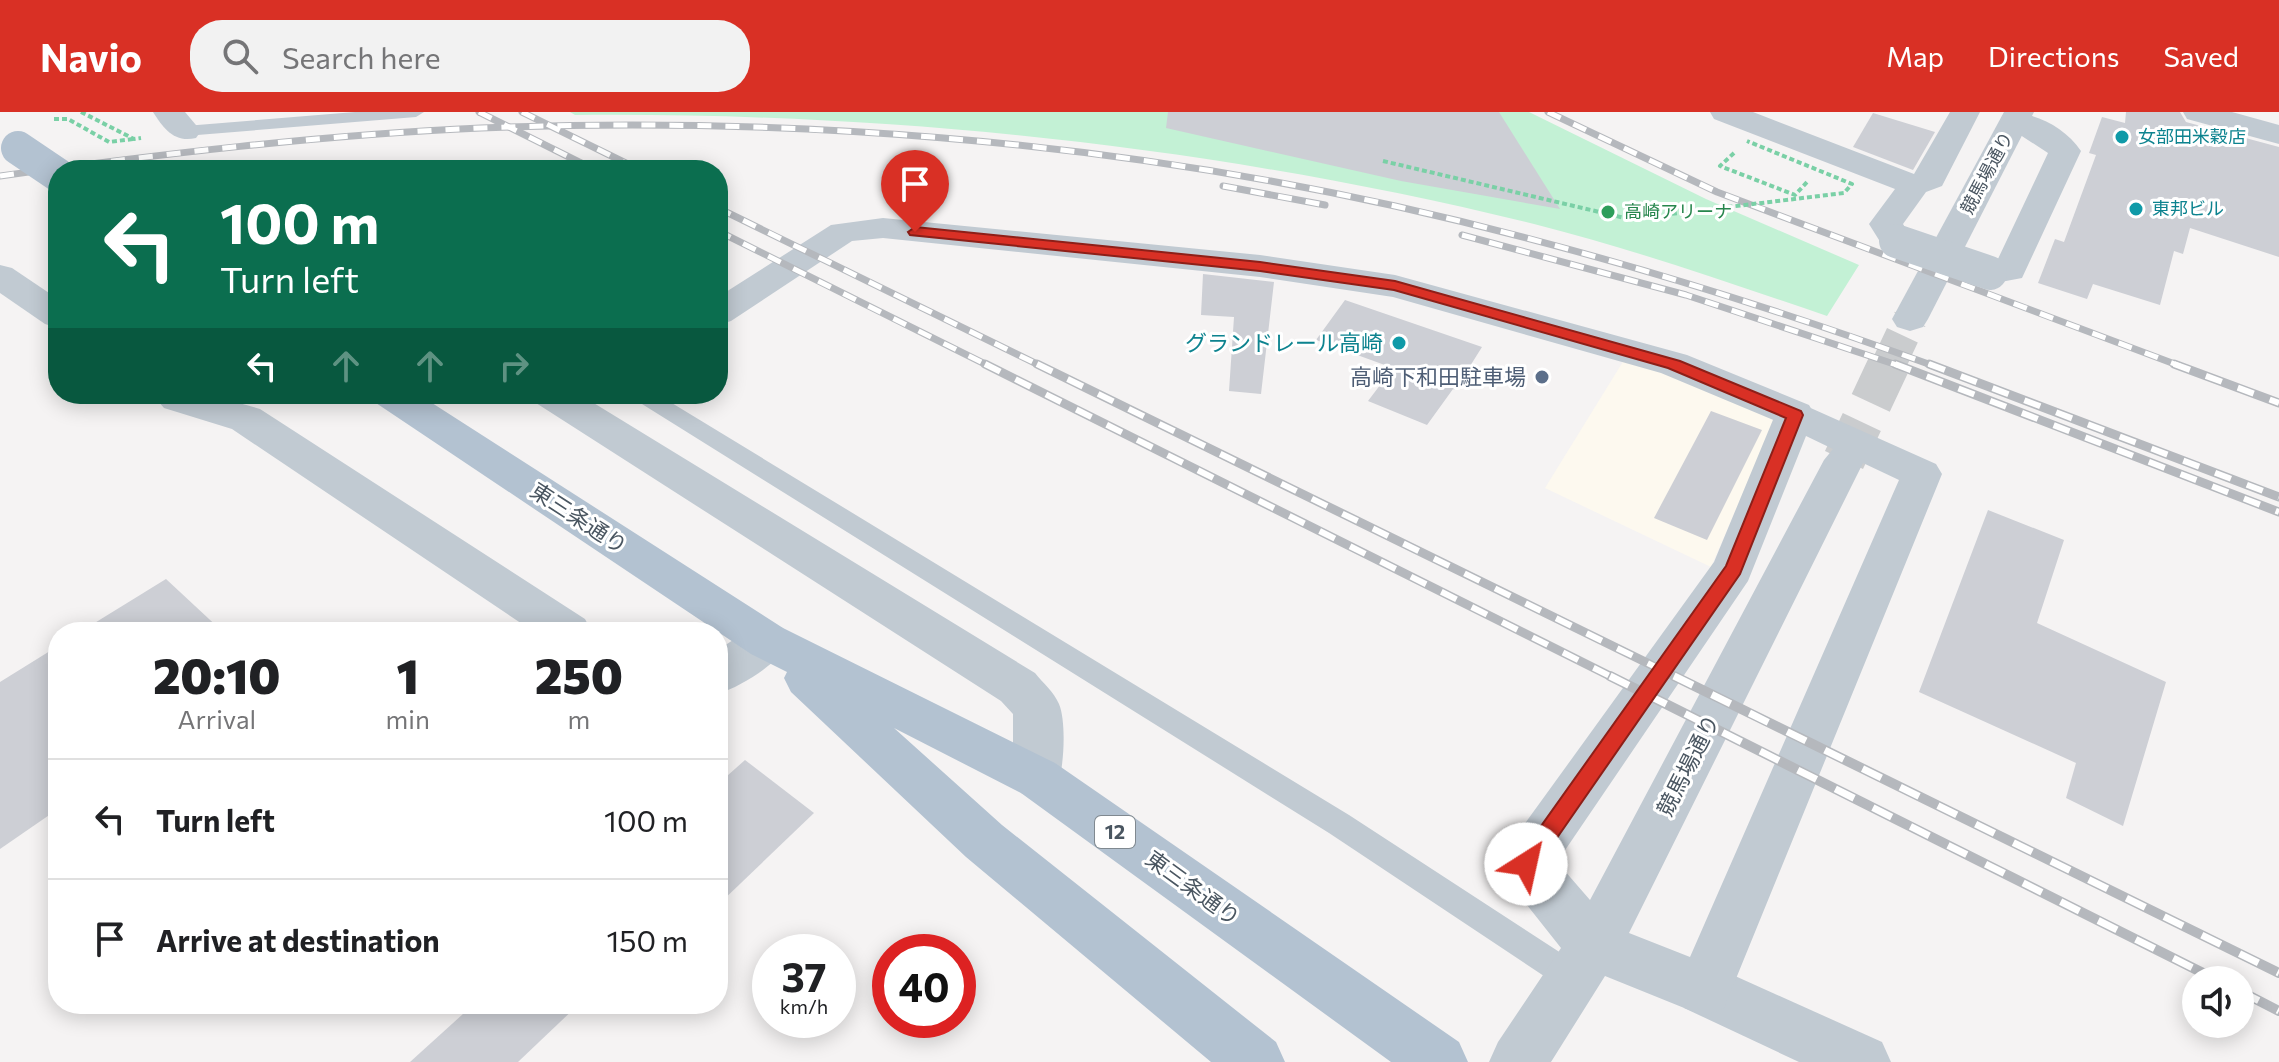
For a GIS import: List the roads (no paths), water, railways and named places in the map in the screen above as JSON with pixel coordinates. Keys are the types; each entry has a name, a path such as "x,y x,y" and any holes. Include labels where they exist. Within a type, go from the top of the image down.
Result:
{"main road":[{"path":"9,142 48,168"},
{"name":"東三条通り","path":"405,404 767,641 1038,778 1439,1062"},
{"name":"東三条通り","path":"767,641 984,841 1256,1062"}],"street":[{"path":"1725,112 1914,185"},
{"path":"1965,112 1930,179 1914,185 1886,224 1896,241 1990,273 2010,270 2065,151 2018,115"},
{"path":"2208,113 2279,135"},
{"name":"競馬場通り","path":"1910,319 2018,115"},
{"path":"728,307 843,232 883,228 1260,266 1395,286 1674,364 1795,415 1922,474 1704,989"},
{"path":"0,276 48,303"},
{"path":"195,404 246,419 554,622"},
{"path":"579,404 1018,687 1037,708 1038,778"},
{"path":"1795,415 1733,569 1526,864 1584,962 1675,975 1862,1062"},
{"name":"競馬場通り","path":"1518,1062 1584,962 1844,460"},
{"path":"728,668 767,641"}],"lane":[{"path":"176,122 416,112"},
{"path":"657,404 1339,824 1584,962"}],"tunnel":[{"path":"1888,366 1910,319"},
{"path":"1844,460 1889,364"}],"railway":[{"path":"479,112 510,127"},
{"path":"522,112 551,126"},
{"path":"1548,112 1717,192 2180,366"},
{"path":"510,127 551,126"},
{"path":"551,126 620,160"},
{"path":"551,126 711,126 941,138 1055,149 1283,183 1532,239 1667,277 1934,366"},
{"path":"120,160 360,135 510,127"},
{"path":"510,127 575,160"},
{"path":"0,176 48,170"},
{"path":"1223,186 1325,205"},
{"path":"728,213 1041,366"},
{"path":"1462,235 1686,295 1900,366"},
{"path":"728,236 989,366"},
{"path":"985,364 1612,677"},
{"path":"1037,364 1678,678"},
{"path":"1895,364 2279,512"},
{"path":"1929,364 2279,497"},
{"path":"2174,364 2279,403"},
{"path":"1674,676 2279,973"},
{"path":"1612,677 2189,966"},
{"path":"2254,998 2279,1011"}],"place":[{"name":"女部田米穀店","path":"2122,137"},
{"name":"東邦ビル","path":"2136,209"},
{"name":"高崎アリーナ","path":"1608,212"},
{"name":"グランドレール高崎","path":"1399,343"},
{"name":"高崎下和田駐車場","path":"1542,377"}]}
